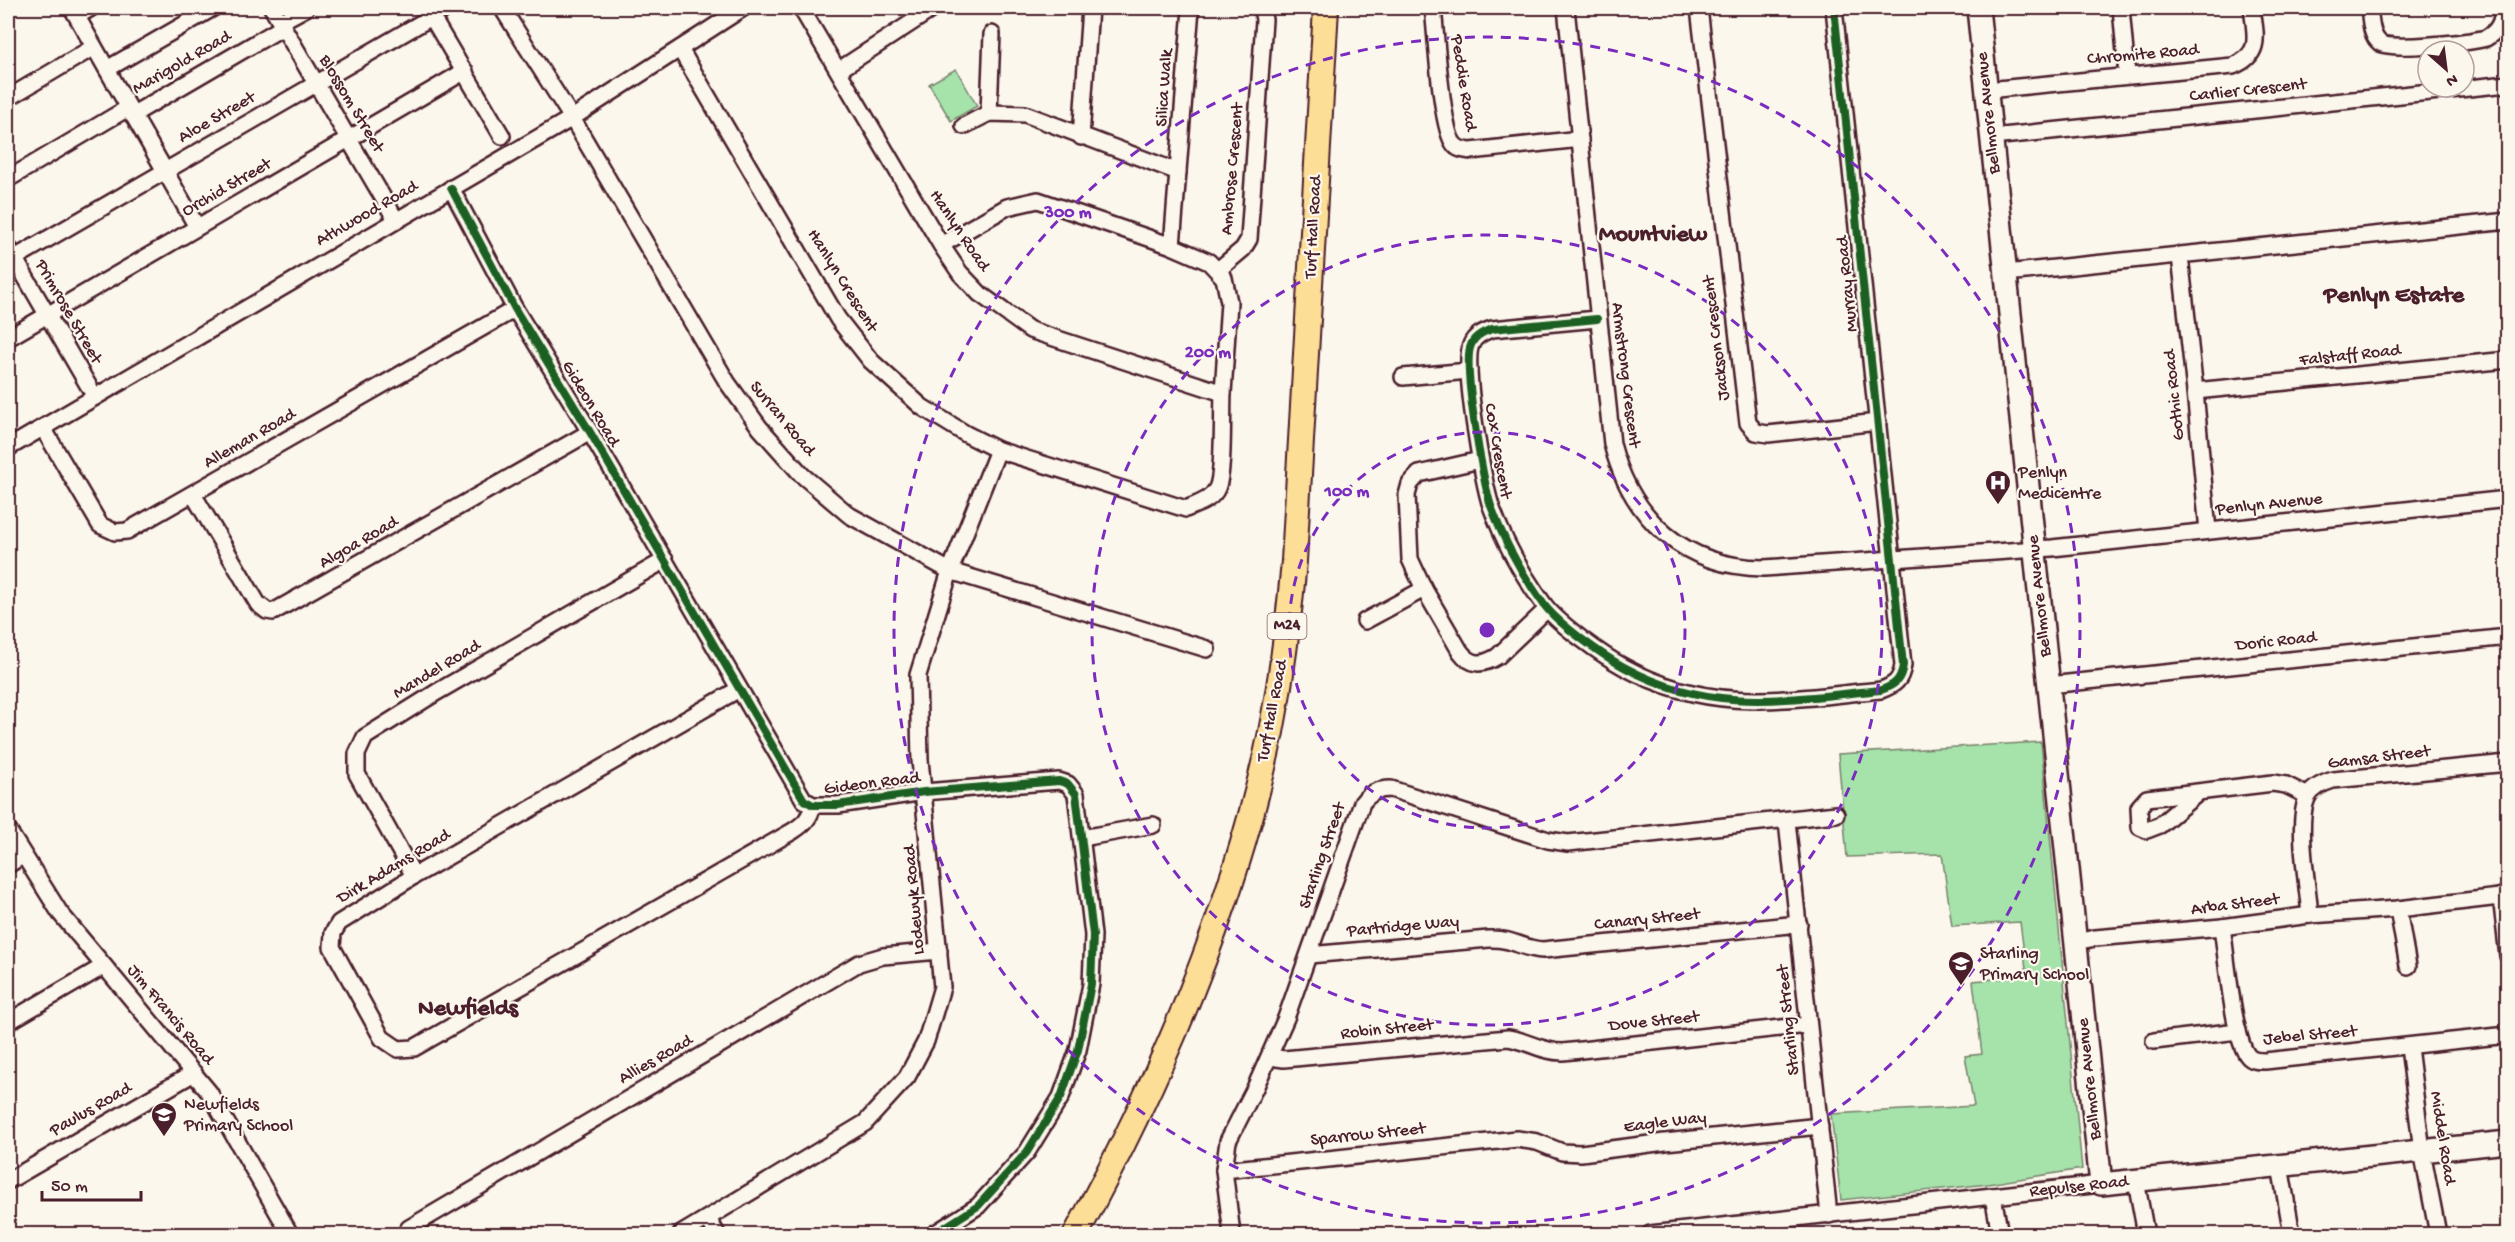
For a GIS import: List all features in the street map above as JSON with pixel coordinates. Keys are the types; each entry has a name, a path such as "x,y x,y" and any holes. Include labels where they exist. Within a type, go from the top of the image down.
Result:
{"main road":[{"name":"Turf Hall Road","path":"1076,1234 1147,1096 1204,960 1243,843 1271,731 1294,561 1326,8"}],"street":[{"path":"91,8 74,12 197,227"},
{"path":"107,69 213,8"},
{"name":"Blossom Street","path":"272,8 396,220"},
{"name":"Marigold Road","path":"8,179 282,25 306,8"},
{"name":"Aloe Street","path":"10,256 315,84 429,12 447,8"},
{"name":"Surran Road","path":"502,8 572,118 727,382 760,428 802,475 849,515 950,571 1207,649"},
{"name":"Athwood Road","path":"8,448 572,118 743,8"},
{"name":"Hanlyn Road","path":"801,8 940,245 960,273 980,294 1030,330 1222,393"},
{"path":"839,70 934,8"},
{"path":"1081,137 1090,8"},
{"name":"Silica Walk","path":"1172,246 1191,8"},
{"name":"Ambrose Crescent","path":"1218,270 1243,249 1249,239 1264,20 1262,8"},
{"name":"Peddie Road","path":"1433,8 1446,121 1454,144 1458,148 1471,151 1580,139"},
{"name":"Armstrong Crescent","path":"1566,8 1597,319 1612,444 1634,499 1652,522 1686,549 1708,559 1746,567 2035,549"},
{"name":"Jackson Crescent","path":"1699,8 1748,423 1756,432 1768,434 1878,422"},
{"name":"Murray Road","path":"1834,8 1893,557"},
{"name":"Bellmore Avenue","path":"1978,8 2101,1184"},
{"path":"2121,8 2127,75"},
{"name":"Chromite Road","path":"1987,90 2127,75 2221,68 2241,63 2254,48 2252,8"},
{"path":"2369,8 2375,37 2380,43 2395,48 2486,38 2501,23 2502,8"},
{"path":"429,12 501,136"},
{"path":"989,113 992,34"},
{"path":"8,98 94,47"},
{"name":"Hanlyn Crescent","path":"680,49 838,319 871,361 922,408 999,450 1186,509 1206,500 1217,489 1220,472 1222,393"},
{"name":"Orchid Street","path":"8,338 465,71"},
{"name":"Carlier Crescent","path":"1992,137 2508,84"},
{"path":"963,126 989,113 1025,114 1179,172"},
{"name":"Gideon Road","path":"451,188 515,309 590,432 804,800 813,805 838,806 924,792 1059,781 1068,784 1076,795 1093,934 1091,984 1078,1050 1061,1097 1027,1152 978,1206 934,1234"},
{"path":"940,245 1007,207 1038,200 1172,246 1209,262 1224,278 1229,302 1222,393"},
{"path":"2006,273 2508,221"},
{"name":"Primrose Street","path":"10,256 48,315 95,397"},
{"name":"Gothic Road","path":"2180,256 2196,392 2208,531"},
{"name":"Alleman Road","path":"43,428 100,525 116,532 127,531 515,309"},
{"name":"Cox Crescent","path":"1597,319 1492,329 1481,333 1470,347 1469,371 1480,460 1487,494 1501,531 1521,569 1547,609 1591,646 1623,667 1694,695 1754,702 1881,690 1893,686 1899,680 1903,664 1893,557"},
{"name":"Falstaff Road","path":"2196,392 2508,360"},
{"path":"1403,377 1469,371"},
{"name":"Algoa Road","path":"193,494 258,604 267,611 273,612 590,432"},
{"name":"Lodewyk Road","path":"681,1234 865,1123 907,1077 926,1041 942,987 920,760 918,675 950,571 999,450"},
{"path":"1480,460 1423,472 1410,484 1407,495 1410,559 1424,589 1460,651 1470,662 1476,664 1488,662 1498,656 1547,609"},
{"name":"Penlyn Avenue","path":"2035,549 2508,499"},
{"name":"Mandel Road","path":"414,876 357,774 357,754 365,737 437,692 665,560"},
{"path":"1365,621 1424,589"},
{"name":"Doric Road","path":"2049,686 2508,637"},
{"name":"Dirk Adams Road","path":"739,689 414,876 339,923 333,933 332,947 382,1038 398,1049 414,1048 793,831 804,824 811,814 813,805"},
{"name":"Gamsa Street","path":"2308,796 2318,787 2334,780 2508,763"},
{"path":"2199,792 2273,783 2286,785 2308,796 2302,822 2310,915"},
{"name":"Starling Street","path":"1232,1234 1224,1170 1228,1141 1270,1057 1309,955 1362,803 1368,795 1391,789 1548,840 1568,843 1836,814"},
{"name":"Starling Street","path":"1787,821 1829,1215"},
{"path":"1082,838 1153,825"},
{"name":"Jim Francis Road","path":"8,830 22,856 60,913 209,1092 290,1234"},
{"path":"8,865 22,856"},
{"path":"2504,896 2508,956"},
{"name":"Arba Street","path":"2076,942 2095,938 2222,927 2310,915 2398,909 2504,896"},
{"path":"2398,909 2408,966"},
{"name":"Canary Street","path":"1501,938 1516,941 1533,950 1543,950 1799,924"},
{"name":"Jebel Street","path":"2222,927 2238,1031 2247,1055 2259,1061 2508,1035"},
{"name":"Partridge Way","path":"1309,955 1501,938"},
{"name":"Allies Road","path":"405,1234 409,1228 419,1222 859,963 883,956 939,951"},
{"path":"8,1023 104,966"},
{"name":"Dove Street","path":"1508,1038 1520,1040 1540,1050 1556,1052 1808,1025"},
{"path":"2154,1041 2238,1031"},
{"name":"Robin Street","path":"1270,1057 1293,1059 1508,1038"},
{"name":"Middel Road","path":"2409,1047 2422,1151 2438,1234"},
{"name":"Paulus Road","path":"8,1181 194,1073"},
{"name":"Eagle Way","path":"1517,1139 1537,1142 1562,1152 1581,1153 1820,1126"},
{"name":"Sparrow Street","path":"1224,1170 1517,1139"},
{"name":"Repulse Road","path":"1650,1234 2508,1142"},
{"path":"2280,1166 2292,1234"},
{"path":"2136,1181 2146,1234"},
{"path":"1993,1196 2000,1234"},
{"path":"708,1219 717,1234"}],"green space":[{"path":"956,69 977,106 951,121 929,84"},
{"name":"Starling Primary School","path":"2041,742 2082,1169 1988,1184 1841,1200 1831,1114 1974,1106 1965,1056 1982,1054 1973,981 2027,976 2020,922 1952,926 1942,854 1847,857 1838,754"}],"cycle path":[{"path":"1597,319 1492,329 1482,333 1472,342 1469,356 1471,398 1483,474 1491,506 1515,558 1545,606 1571,630 1615,662 1656,682 1688,692 1719,698 1782,699 1881,690 1894,684 1901,675 1903,665 1834,8"},
{"path":"451,188 515,309 590,432 804,800 813,805 838,805 924,792 1059,781 1068,784 1076,794 1093,935 1091,984 1078,1050 1061,1097 1027,1152 978,1206 934,1234"}],"place":[{"name":"Penlyn Medicentre","path":"1998,506"},
{"name":"Starling Primary School","path":"1961,987"},
{"name":"Newfields Primary School","path":"164,1138"}],"district":[{"name":"Mountview","path":"1653,235"},
{"name":"Penlyn Estate","path":"2394,296"},
{"name":"Newfields","path":"468,1009"}]}
